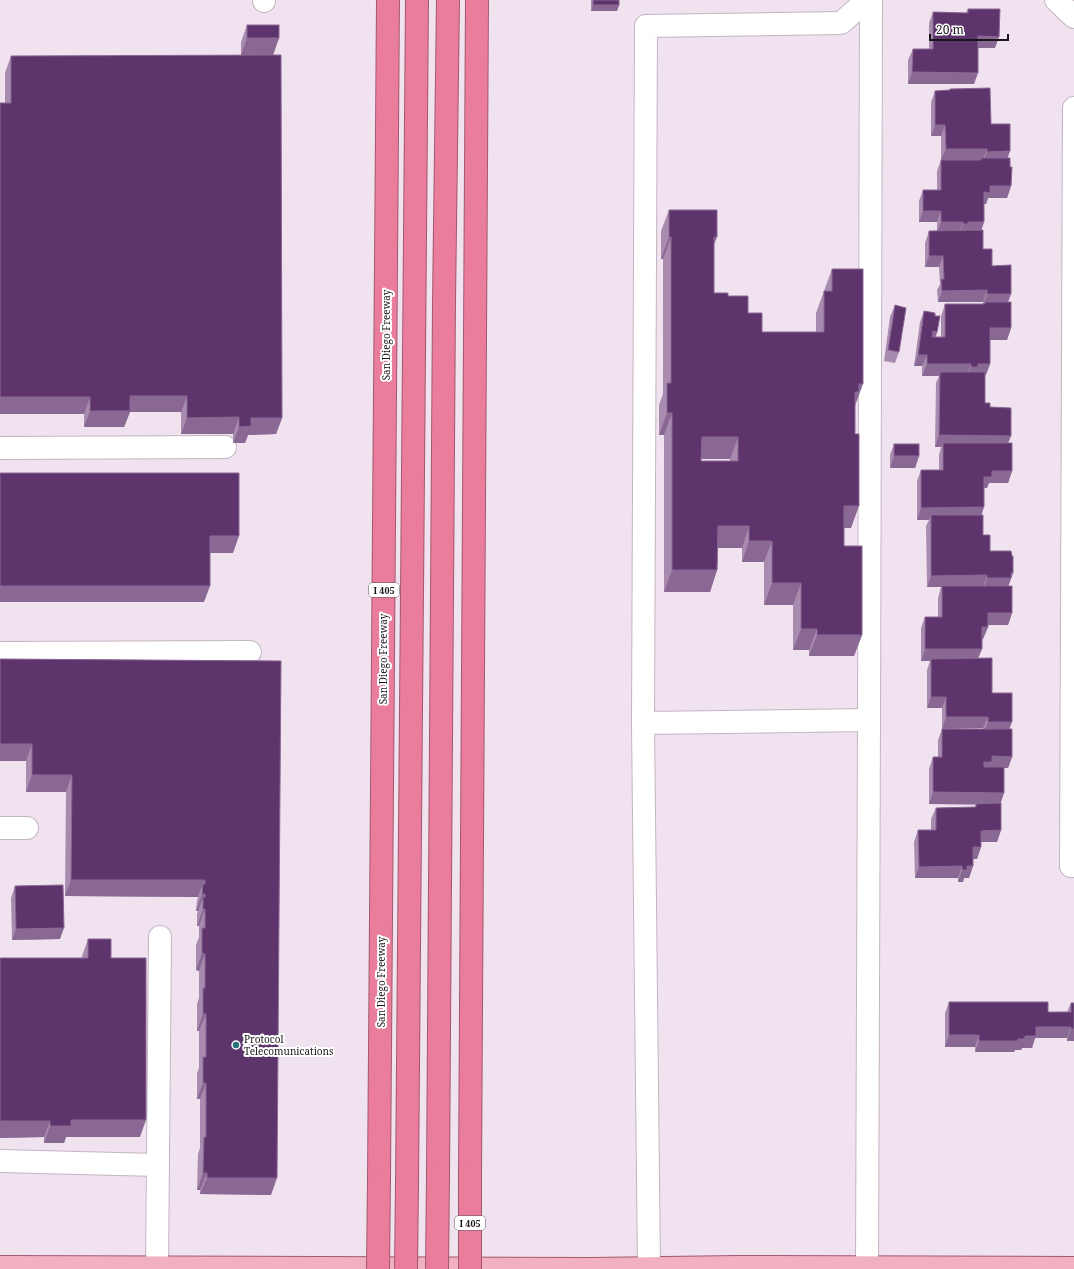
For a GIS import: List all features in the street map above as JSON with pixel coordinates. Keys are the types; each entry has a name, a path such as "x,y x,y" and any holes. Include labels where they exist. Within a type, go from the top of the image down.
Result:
{"highway":[{"name":"San Diego Freeway","path":"378,1269 388,0"},
{"path":"406,1269 417,0"},
{"path":"437,1269 444,310 448,0"},
{"name":"I 405","path":"470,1269 477,0"}],"main road":[{"path":"0,1267 591,1269 1074,1268"}],"street":[{"path":"649,1268 643,723 646,26 841,23 867,0"},
{"path":"867,1268 871,0"},
{"path":"1056,0 1074,17"},
{"path":"1073,866 1074,108"},
{"path":"0,448 225,447"},
{"path":"0,653 250,652"},
{"path":"643,723 869,720"},
{"path":"0,828 27,828"},
{"path":"157,1268 160,937"},
{"path":"0,1161 158,1165"}],"building":[{"path":"593,0 619,0 619,5 593,5"},
{"path":"968,9 1000,9 999,37 978,36 978,73 912,72 913,49 933,49 933,12 968,13"},
{"path":"247,25 279,25 279,38 247,38"},
{"path":"281,55 282,418 251,418 251,426 239,427 239,417 187,418 187,396 130,396 130,411 90,411 90,397 0,397 0,103 11,103 11,56"},
{"path":"990,88 991,124 1010,124 1010,151 987,152 987,149 946,149 945,125 935,125 935,91"},
{"path":"981,158 1010,158 1010,167 1012,167 1011,186 990,186 990,193 984,192 984,222 968,222 968,224 963,224 963,222 941,222 941,211 923,211 923,190 941,190 941,160 981,160"},
{"path":"669,210 717,210 717,237 714,237 714,293 728,293 728,296 748,296 748,313 762,313 762,332 824,332 824,291 832,291 832,269 863,269 863,384 859,384 859,392 855,392 855,434 859,434 859,506 844,506 844,546 862,546 862,635 817,635 817,629 801,629 801,583 772,583 772,541 749,541 749,526 718,526 717,570 672,570 672,413 667,413 667,383 671,383 671,237 669,237","holes":["702,437 738,437 738,461 701,461"]},
{"path":"983,230 983,249 992,249 992,266 1011,265 1011,294 987,294 987,290 942,291 941,279 944,279 943,256 929,256 929,231"},
{"path":"985,302 1011,302 1011,328 990,328 990,364 978,364 978,367 971,367 971,364 927,364 927,355 918,355 924,311 935,313 935,316 940,316 937,332 933,331 932,337 945,337 945,304 985,304"},
{"path":"895,305 906,308 899,352 888,350"},
{"path":"940,372 985,372 985,403 990,403 990,407 1011,408 1011,436 939,435"},
{"path":"943,443 1012,443 1012,471 992,471 992,477 984,477 984,507 921,508 921,470 943,470"},
{"path":"894,444 919,444 919,456 894,456"},
{"path":"0,473 239,473 239,536 210,536 210,586 0,586"},
{"path":"931,515 983,515 983,535 990,535 990,551 1011,551 1013,556 1013,573 1011,573 1011,578 987,578 987,575 931,576"},
{"path":"942,586 1012,586 1012,613 988,613 988,627 982,627 982,649 925,649 925,617 942,617"},
{"path":"992,658 992,693 1012,693 1012,722 988,722 988,717 946,717 946,697 931,697 931,659"},
{"path":"0,659 281,661 277,1178 207,1178 207,1173 203,1173 204,1137 206,1137 206,1083 203,1083 203,1057 206,1057 206,1014 203,1014 205,954 202,953 202,928 205,928 205,909 203,909 203,897 205,897 205,894 202,894 205,880 71,880 72,775 32,775 32,744 0,744"},
{"path":"942,729 1012,729 1012,757 992,756 992,762 984,762 984,767 1004,767 1004,793 933,792 933,757 942,757"},
{"path":"1001,803 1001,830 981,831 981,847 973,847 973,866 967,866 967,870 962,870 962,866 919,867 918,830 936,830 936,808 976,807 976,804"},
{"path":"63,885 64,928 16,929 15,886"},
{"path":"88,939 111,939 111,958 146,958 146,1120 71,1120 71,1126 50,1126 50,1121 0,1121 0,958 88,958"},
{"path":"949,1002 1048,1002 1048,1012 1071,1012 1071,1003 1074,1003 1074,1029 1071,1029 1071,1027 1036,1027 1036,1036 1025,1036 1025,1039 1018,1039 1018,1041 979,1041 979,1035 949,1035"}],"place":[{"name":"Protocol Telecomunications","path":"236,1045"}]}
